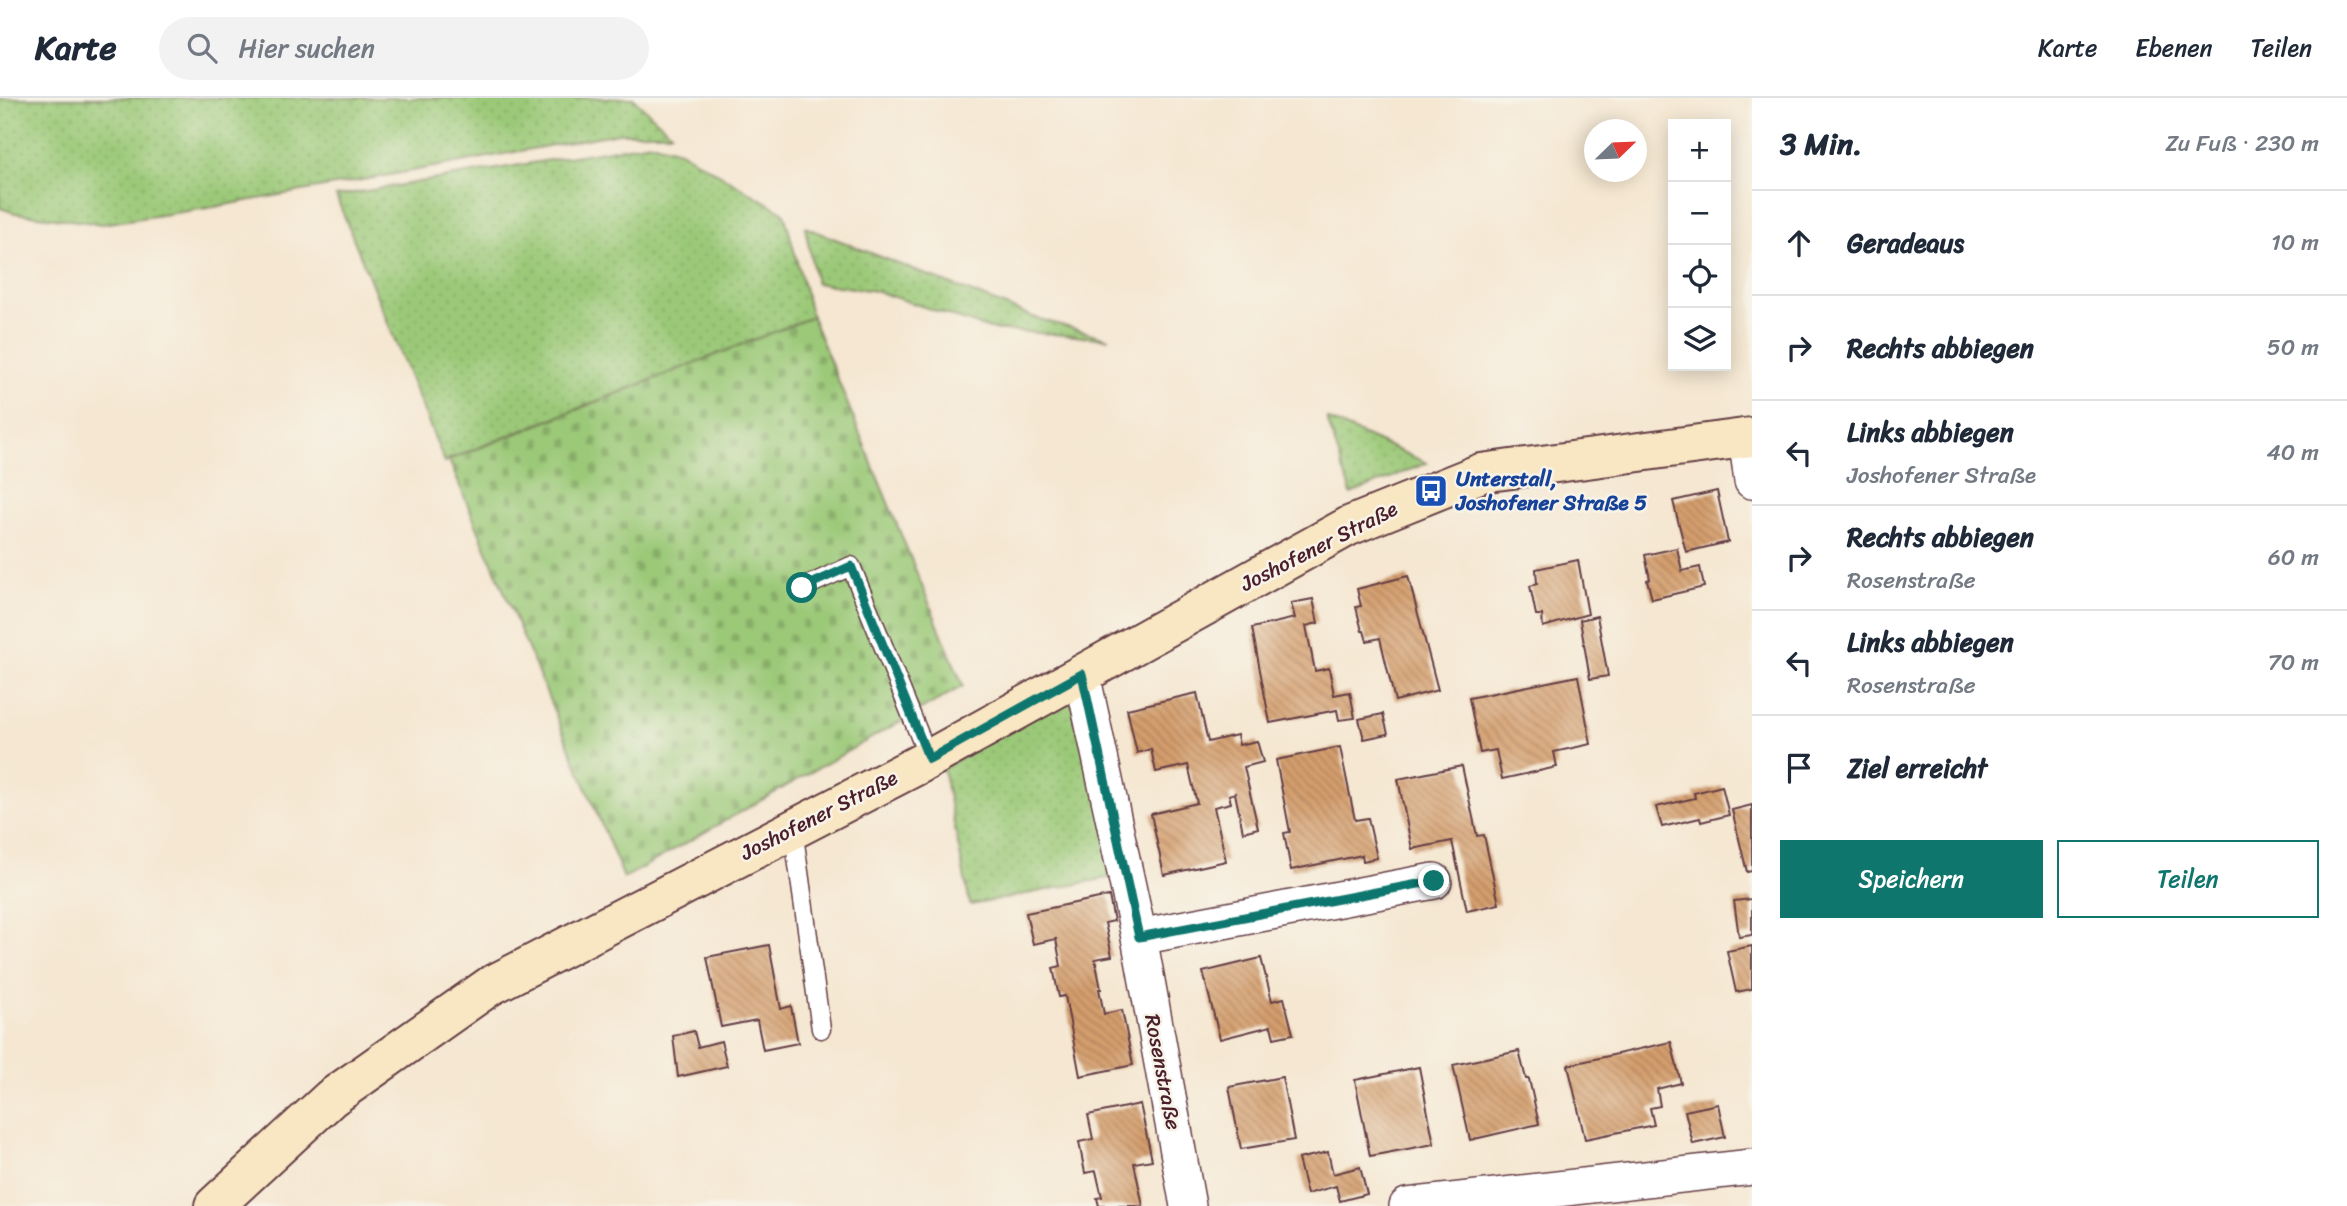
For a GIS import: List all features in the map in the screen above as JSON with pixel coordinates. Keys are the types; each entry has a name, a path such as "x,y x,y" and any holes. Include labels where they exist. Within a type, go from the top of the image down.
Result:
{"street":[{"path":"1749,437 1752,481"},
{"name":"Joshofener Straße","path":"214,1206 331,1097 490,986 929,759 1349,526 1481,473 1749,437"},
{"name":"Rosenstraße","path":"1082,674 1139,937 1188,1206"},
{"path":"1139,937 1434,881"},
{"path":"1407,1206 1752,1167"}],"lane":[{"path":"802,588 851,566 929,759"},
{"path":"793,829 821,1029"}],"green space":[{"path":"0,98 633,98 671,133 619,133 214,207 102,224 15,213 0,208"},
{"path":"651,143 680,151 784,213 812,317 449,459 445,463 336,196"},
{"path":"805,227 1036,318 1110,339 990,329 876,291 816,283"},
{"path":"812,317 963,686 624,878 449,460"},
{"path":"1327,419 1427,463 1351,494"},
{"path":"1068,697 1082,723 1118,876 970,905 943,768"}],"building":[{"path":"1717,491 1728,542 1686,552 1673,501"},
{"path":"1677,548 1682,571 1700,567 1704,587 1652,599 1645,555"},
{"path":"1578,560 1588,614 1543,627 1542,615 1536,615 1530,586 1537,584 1536,569"},
{"path":"1408,576 1438,690 1395,701 1380,638 1367,641 1362,631 1356,607 1361,606 1357,589"},
{"path":"1313,599 1318,623 1306,626 1315,671 1329,668 1334,695 1350,692 1355,718 1339,720 1337,710 1270,723 1252,628 1295,618 1291,603"},
{"path":"1597,616 1608,676 1590,679 1580,620"},
{"path":"1578,676 1591,744 1554,752 1557,767 1502,779 1496,750 1480,753 1469,698"},
{"path":"1197,693 1208,742 1237,735 1239,745 1257,741 1263,762 1244,767 1258,828 1243,832 1235,793 1229,795 1231,803 1214,807 1226,861 1164,875 1151,814 1197,803 1188,765 1156,772 1151,749 1137,753 1127,709"},
{"path":"1383,714 1388,734 1364,739 1359,719"},
{"path":"1340,747 1355,820 1368,818 1377,858 1363,861 1362,855 1291,870 1284,833 1290,832 1276,760"},
{"path":"1462,766 1477,836 1484,835 1499,904 1467,911 1452,841 1412,849 1398,779"},
{"path":"1722,786 1729,815 1701,822 1700,818 1662,827 1656,807 1695,798 1694,793"},
{"path":"1752,805 1752,871 1747,872 1732,810"},
{"path":"1109,896 1114,921 1105,923 1112,956 1095,959 1099,989 1104,1014 1122,1010 1133,1065 1080,1076 1065,996 1059,997 1053,968 1061,966 1056,939 1033,944 1026,913"},
{"path":"1752,899 1752,935 1739,937 1734,901"},
{"path":"769,945 781,1009 791,1006 798,1043 763,1050 757,1020 721,1027 707,957"},
{"path":"1752,946 1752,989 1736,992 1727,951"},
{"path":"1261,958 1272,1001 1284,998 1293,1034 1274,1038 1271,1026 1220,1039 1203,972"},
{"path":"694,1031 698,1047 721,1041 727,1066 678,1077 673,1036"},
{"path":"1671,1042 1681,1083 1657,1089 1660,1106 1650,1108 1654,1125 1585,1139 1568,1065"},
{"path":"1519,1051 1526,1079 1529,1079 1539,1124 1470,1140 1453,1065"},
{"path":"1419,1067 1434,1144 1370,1156 1355,1080"},
{"path":"1282,1077 1294,1140 1241,1149 1229,1087"},
{"path":"1140,1104 1152,1160 1134,1163 1143,1206 1099,1206 1097,1198 1102,1197 1096,1171 1085,1173 1079,1142 1093,1139 1088,1115"},
{"path":"1718,1104 1725,1137 1693,1144 1685,1111"},
{"path":"1328,1152 1333,1174 1360,1167 1367,1194 1340,1201 1336,1186 1307,1194 1298,1159"}],"place":[{"name":"Unterstall, Joshofener Straße 5","path":"1431,491"}],"route":[{"path":"802,588 851,566 929,759 1082,674 1139,937 1434,881"}]}
